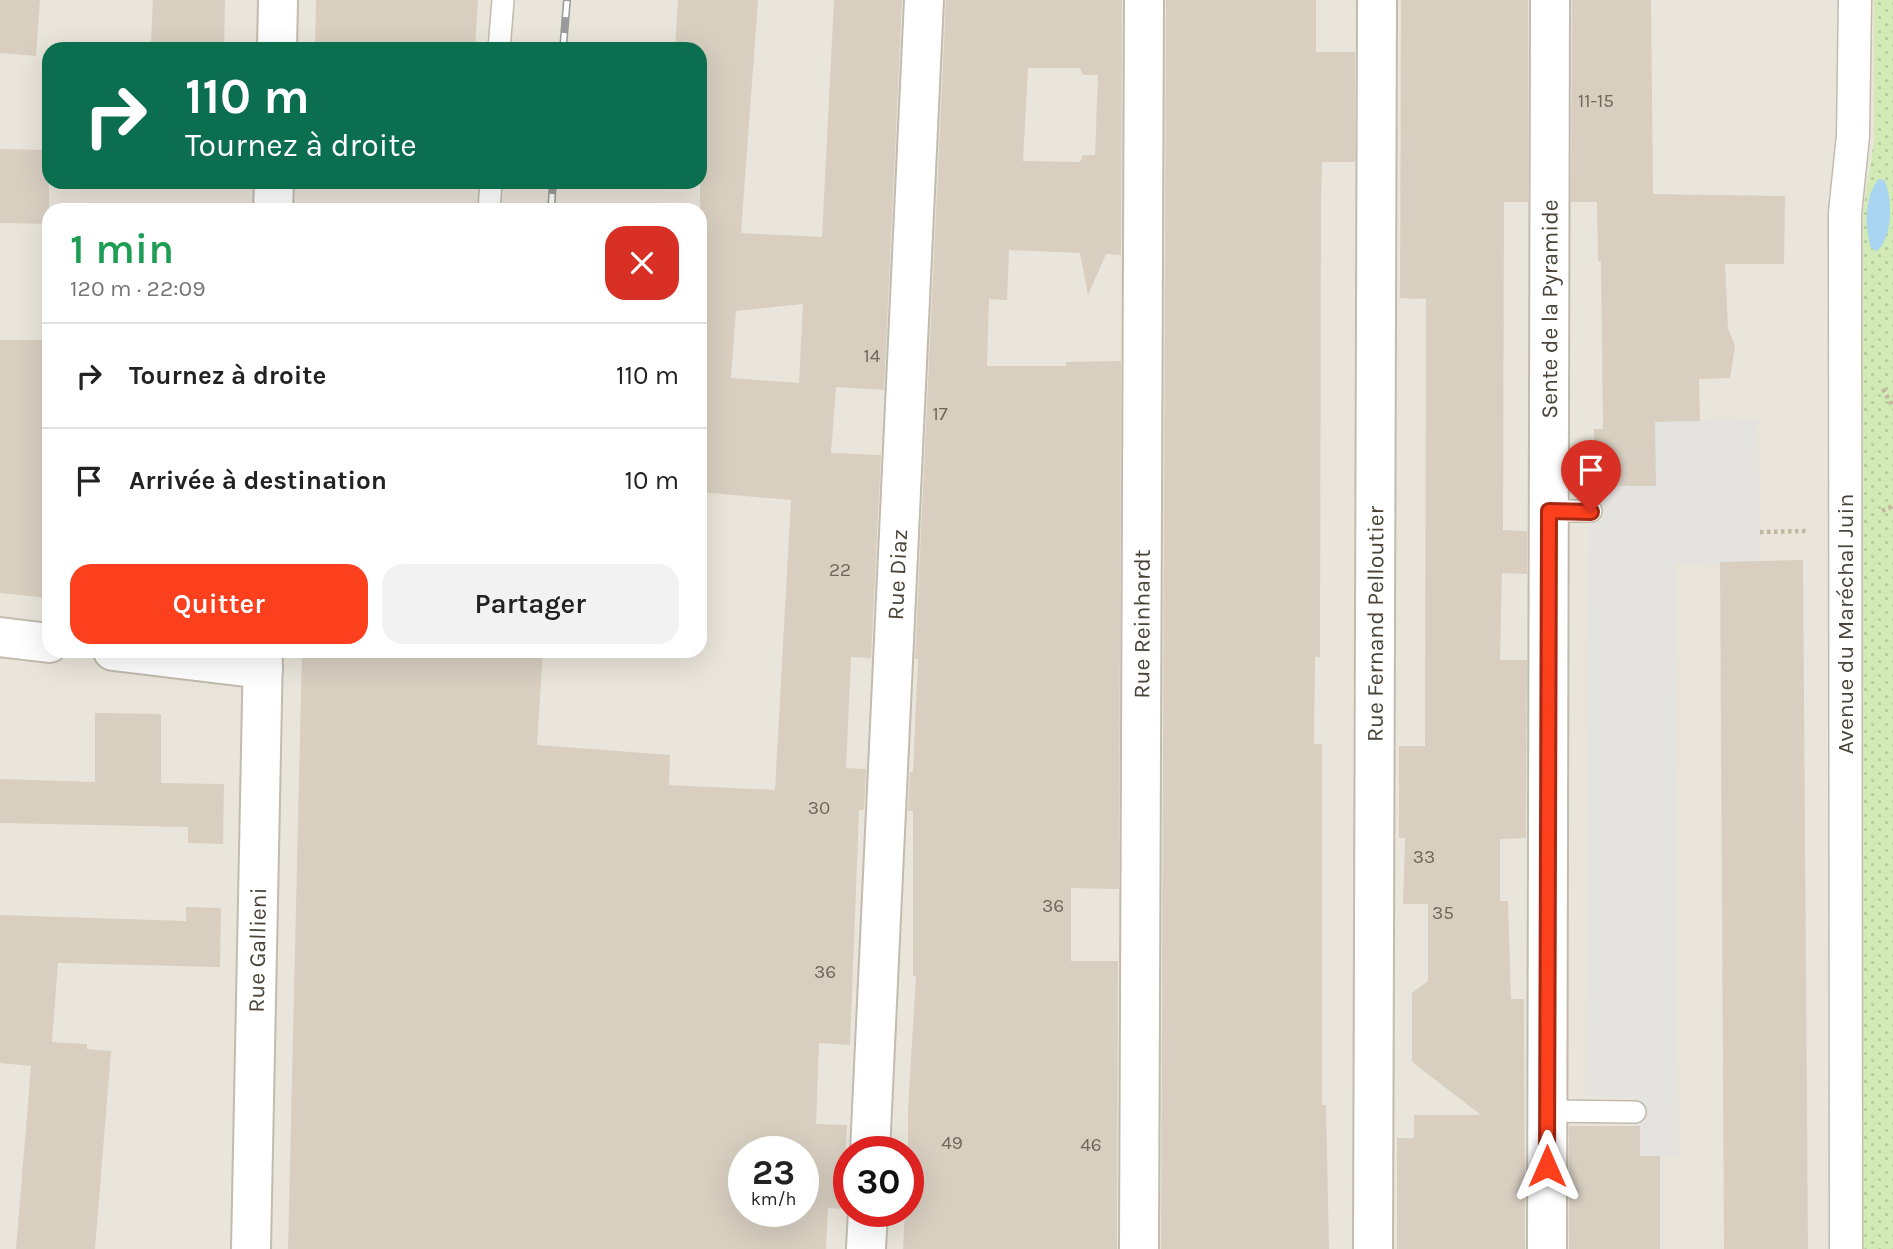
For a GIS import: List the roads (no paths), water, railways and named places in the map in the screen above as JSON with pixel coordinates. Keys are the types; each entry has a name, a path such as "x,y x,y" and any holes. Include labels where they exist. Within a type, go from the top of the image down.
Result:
{"street":[{"path":"277,42 278,0"},
{"name":"Rue Diaz","path":"871,1136 924,0"},
{"name":"Rue Reinhardt","path":"1139,1249 1144,0"},
{"name":"Rue Fernand Pelloutier","path":"1373,1249 1377,0"},
{"name":"Sente de la Pyramide","path":"1547,1249 1550,0"},
{"name":"Avenue du Maréchal Juin","path":"1846,1249 1845,213 1853,136 1855,0"},
{"path":"0,637 42,642"},
{"path":"230,658 263,660"},
{"name":"Rue Gallieni","path":"251,1249 263,660"},
{"path":"866,1249 867,1227"}],"lane":[{"path":"500,42 503,0"},
{"path":"1549,511 1591,512"},
{"path":"1547,1111 1635,1112"}],"water":[{"path":"1879,179 1884,180 1887,188 1890,217 1886,237 1877,251 1871,248 1867,212 1871,194"}],"railway":[{"path":"564,42 567,0"},
{"path":"552,189 552,203"}]}
